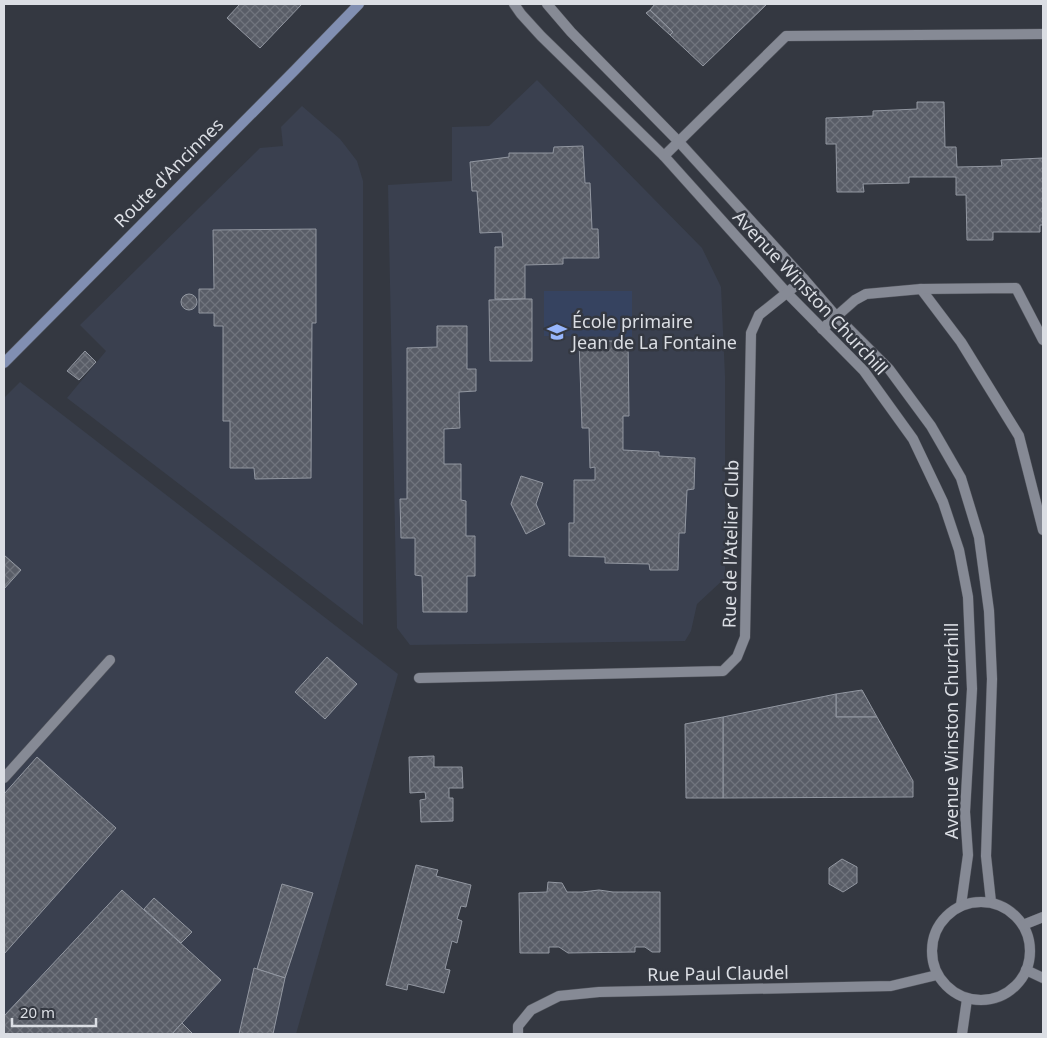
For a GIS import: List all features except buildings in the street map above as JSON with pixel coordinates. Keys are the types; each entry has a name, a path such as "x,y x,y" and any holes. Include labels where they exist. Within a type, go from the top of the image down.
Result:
{"main road":[{"name":"Route d'Ancinnes","path":"4,362 359,4"}],"street":[{"name":"Avenue Winston Churchill","path":"514,4 541,36 664,156 788,293 864,371 912,439 943,502 959,550 968,597 972,689 965,812 968,855 962,905"},
{"name":"Avenue Winston Churchill","path":"547,4 571,32 678,142 836,316 889,369 931,426 960,478 978,537 988,611 992,680 986,856 991,902"},
{"path":"664,156 786,36 1043,34"},
{"name":"Rue de l'Atelier Club","path":"419,678 723,671 737,657 745,636 752,333 759,315 804,279"},
{"path":"822,329 855,300 866,294 921,290 1016,288 1043,340"},
{"path":"921,290 961,342 1019,436 1043,530"},
{"path":"4,778 110,660"},
{"path":"978,901 991,902 1004,907 1015,915 1023,925 1029,940 1030,955 1026,970 1019,982 1008,992 996,998 981,1001 967,999 955,994 945,986 937,975 932,960 932,943 937,927 947,914 962,905 978,901"},
{"path":"1023,925 1043,916"},
{"path":"1026,970 1043,978"},
{"name":"Rue Paul Claudel","path":"518,1034 518,1026 531,1010 559,996 599,992 892,986 937,975"},
{"path":"962,1034 967,999"}],"shaded area":[{"name":"École primaire Jean de La Fontaine","path":"537,80 702,248 721,287 725,376 725,578 697,604 691,631 685,641 410,645 397,628 388,185 452,181 452,127 489,126"},
{"path":"302,106 340,139 357,161 363,181 363,625 67,398 106,351 80,325 260,148 283,146 281,127"},
{"path":"544,291 632,291 632,337 544,336"},
{"path":"20,382 398,674 296,1034 4,1034 4,398"}],"place":[{"name":"École primaire Jean de La Fontaine","path":"557,332"}]}
